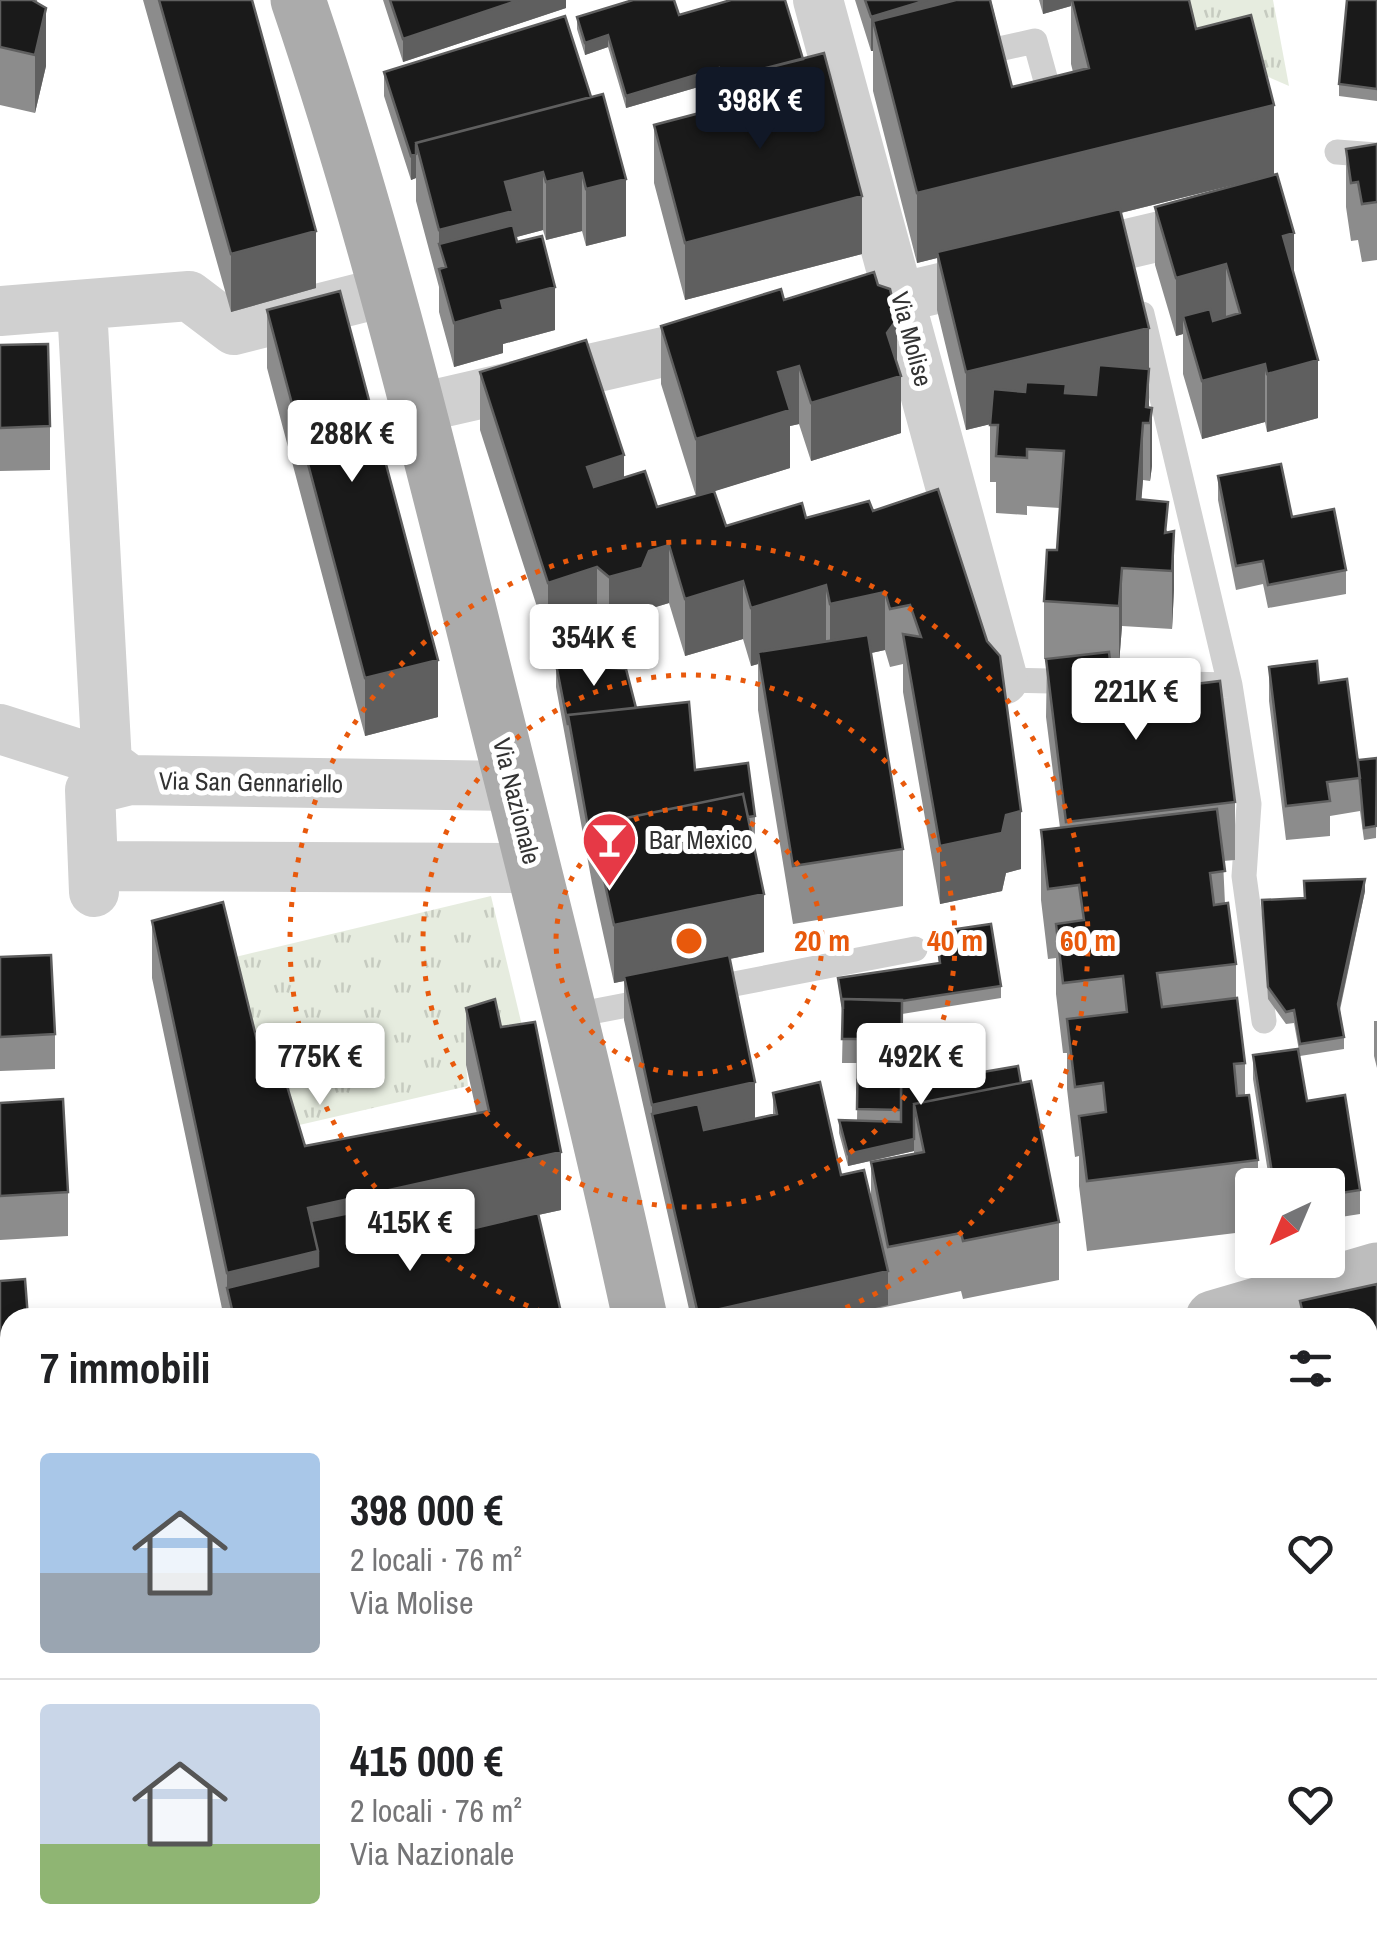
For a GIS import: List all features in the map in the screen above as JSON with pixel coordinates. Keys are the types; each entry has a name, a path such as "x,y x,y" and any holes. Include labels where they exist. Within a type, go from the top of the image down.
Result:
{"main road":[{"name":"Via Nazionale","path":"298,0 388,291 419,408 570,1016 638,1308"}],"street":[{"name":"Via Molise","path":"818,0 856,81 901,298 1003,680"},
{"path":"419,408 901,298 1130,265 1269,210"},
{"path":"0,311 189,296 234,330 388,291"},
{"path":"82,307 109,777 94,879 534,868"},
{"name":"Via San Gennariello","path":"0,729 109,777 513,786"},
{"path":"1248,1308 1377,1270"}],"lane":[{"path":"944,62 1036,41 1058,124"},
{"path":"1336,152 1377,155"},
{"path":"1130,265 1230,685 1249,804 1244,876 1264,1020"},
{"path":"1003,680 1230,685"},
{"path":"570,1016 915,949"}],"green space":[{"path":"1176,0 1273,0 1289,86 1205,49"},
{"path":"491,896 535,1080 466,1065 468,1086 282,1129 223,960"}],"building":[{"path":"0,0 32,0 46,8 35,55 0,47"},
{"path":"159,0 252,0 316,231 231,254"},
{"path":"390,0 519,0 403,39"},
{"path":"633,0 674,0 679,15 731,0 785,0 803,59 727,78 724,85 719,68 626,96 608,35 585,43 577,17"},
{"path":"865,0 927,0 871,17"},
{"path":"956,0 990,0 1012,87 1089,68 1072,0 1189,0 1196,29 1251,15 1274,105 917,193 873,21"},
{"path":"1347,0 1377,0 1377,89 1339,84"},
{"path":"565,16 591,97 416,143 416,154 411,156 384,72"},
{"path":"824,53 862,196 685,243 654,125 734,104 727,78"},
{"path":"603,94 626,179 586,189 582,173 546,182 543,172 505,182 513,211 439,230 416,143"},
{"path":"1377,144 1377,202 1362,204 1358,182 1351,183 1346,149"},
{"path":"1277,174 1294,233 1283,236 1318,360 1267,374 1265,364 1202,381 1183,316 1210,309 1213,321 1240,313 1226,264 1176,278 1155,207"},
{"path":"1120,209 1149,328 966,372 937,252"},
{"path":"513,225 517,242 542,236 555,287 501,301 503,309 454,323 439,269 446,267 439,244"},
{"path":"874,272 878,285 890,289 897,319 887,333 901,376 811,403 799,366 778,372 790,410 696,439 661,326 781,289 784,300"},
{"path":"340,291 438,660 365,678 267,310"},
{"path":"586,340 624,455 587,467 594,487 645,471 657,507 714,491 726,526 802,503 806,518 869,501 873,511 938,489 987,641 1000,656 1021,811 1006,815 1002,833 940,846 903,634 921,637 910,605 890,609 885,592 830,604 826,585 751,608 743,581 685,599 669,545 649,551 642,568 609,577 597,567 548,583 480,372"},
{"path":"48,344 50,426 0,428 0,345"},
{"path":"1099,365 1149,369 1146,407 1152,408 1150,423 1143,423 1137,499 1168,502 1165,533 1174,531 1172,571 1122,568 1119,606 1044,601 1047,550 1057,550 1064,451 1027,449 1027,458 996,456 998,425 990,425 993,389 1025,392 1026,382 1066,384 1065,393 1096,395"},
{"path":"1281,464 1292,517 1334,509 1346,570 1268,585 1263,561 1236,566 1218,476"},
{"path":"868,635 903,849 793,866 758,652"},
{"path":"1109,652 1114,694 1220,681 1235,802 1066,822 1046,659"},
{"path":"1317,661 1319,683 1347,679 1360,778 1327,782 1330,801 1286,806 1269,667"},
{"path":"556,664 626,669 636,708 568,715 568,725"},
{"path":"689,702 695,770 748,763 755,816 748,817 743,794 592,825 592,849 568,715"},
{"path":"1377,758 1376,826 1364,828 1358,760"},
{"path":"743,794 764,894 614,925 592,825"},
{"path":"1217,809 1225,871 1210,873 1214,905 1228,903 1236,964 1157,973 1162,1007 1237,998 1245,1063 1234,1064 1237,1096 1249,1095 1258,1160 1087,1181 1079,1116 1106,1112 1103,1083 1075,1087 1067,1019 1127,1012 1123,976 1063,983 1056,924 1084,920 1079,885 1048,889 1041,830"},
{"path":"1365,879 1338,1004 1344,1037 1300,1044 1294,1010 1286,1012 1268,987 1262,900 1305,898 1304,881"},
{"path":"223,902 261,1057 278,1056 305,1146 489,1111 466,1008 495,999 501,1027 535,1022 561,1152 308,1208 318,1251 227,1273 152,921"},
{"path":"991,924 1001,986 902,1001 843,999 843,1009 838,978 940,963 936,932"},
{"path":"51,955 55,1034 0,1037 0,957"},
{"path":"729,955 755,1082 652,1105 624,976"},
{"path":"843,999 902,1000 901,1110 857,1109 858,1039 842,1039"},
{"path":"1298,1049 1307,1101 1345,1095 1360,1190 1345,1192 1345,1168 1271,1168 1253,1055"},
{"path":"1018,1066 1021,1083 914,1104 914,1139 848,1154 839,1120 901,1122 901,1086"},
{"path":"1031,1081 1059,1222 963,1241 961,1233 888,1247 871,1162 924,1152 914,1104"},
{"path":"820,1082 841,1175 864,1170 888,1271 725,1308 697,1308 652,1114 698,1104 704,1130 777,1114 773,1093"},
{"path":"63,1099 68,1192 0,1196 0,1103"},
{"path":"384,1206 394,1247 538,1213 560,1308 232,1308 227,1288 318,1266 311,1221"},
{"path":"25,1279 27,1308 0,1308 0,1281"},
{"path":"1377,1284 1377,1308 1302,1308 1300,1301"}],"place":[{"name":"Bar Mexico","path":"610,889"}]}
